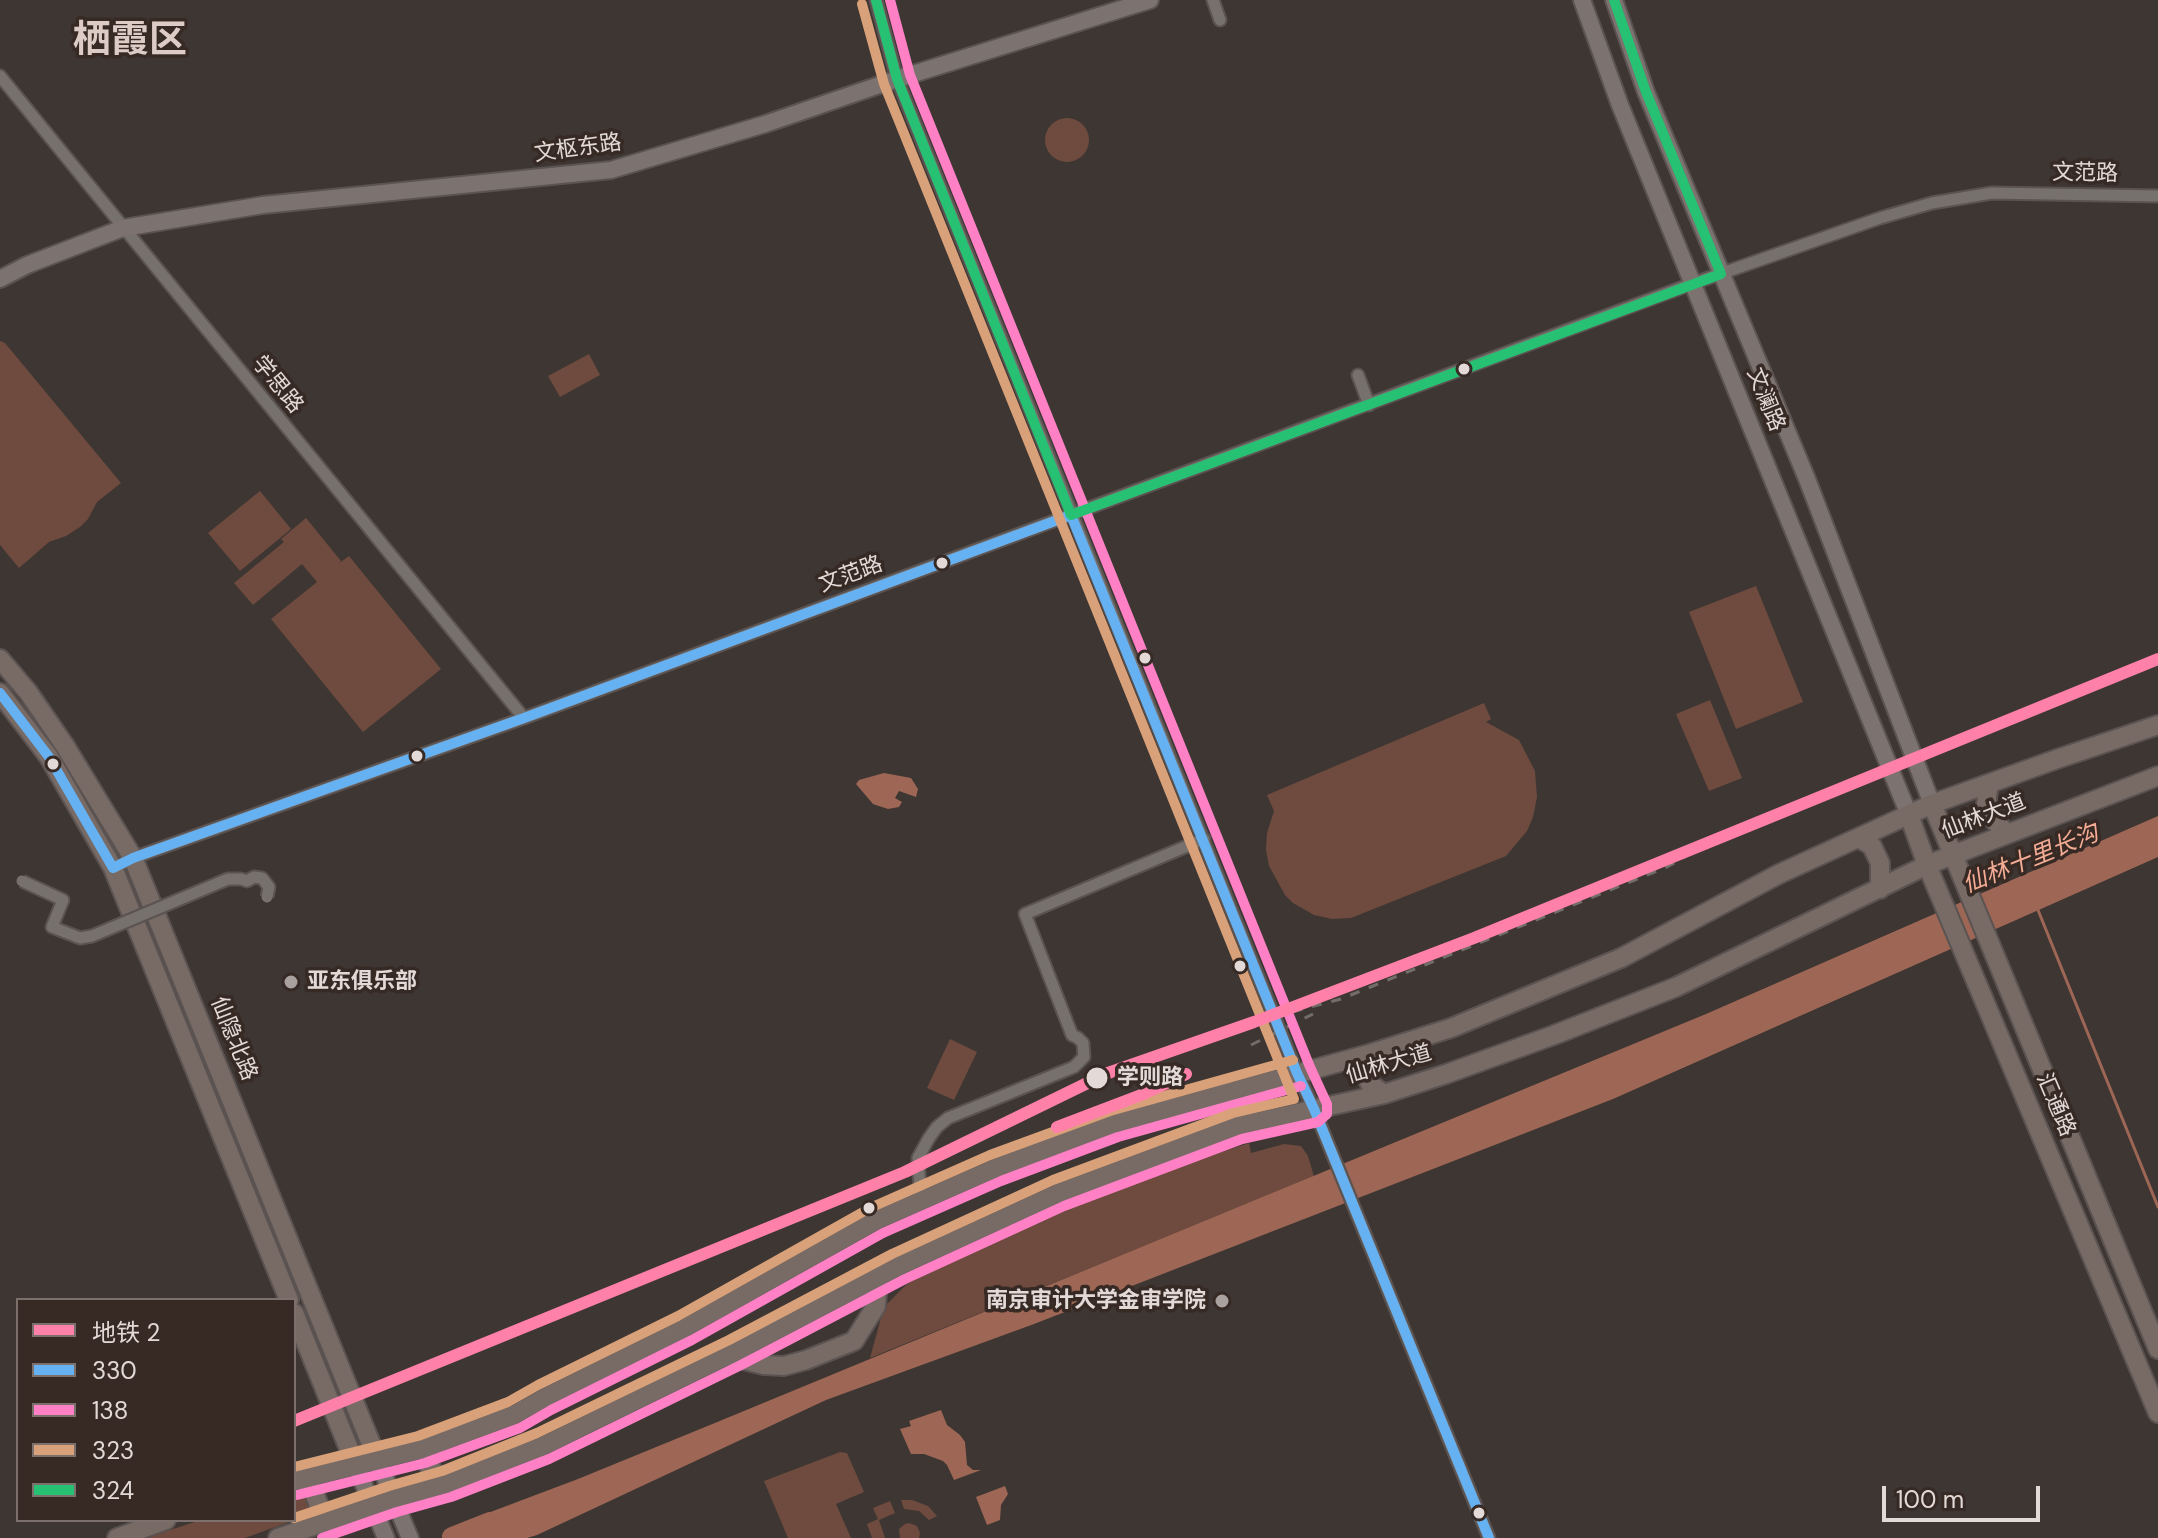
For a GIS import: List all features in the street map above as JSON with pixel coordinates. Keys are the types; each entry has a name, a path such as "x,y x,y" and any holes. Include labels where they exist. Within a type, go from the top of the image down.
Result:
{"main road":[{"name":"文枢东路","path":"0,279 27,265 123,228 263,205 611,170 765,124 1150,0"},
{"name":"文澜路","path":"1582,0 1620,105 1909,815"},
{"name":"文澜路","path":"1614,0 1646,92 1807,479 1932,804"},
{"name":"仙隐北路","path":"0,659 28,692 65,746 133,858 378,1461"},
{"path":"0,693 49,757 113,868 288,1298"},
{"name":"仙林大道","path":"298,1480 439,1443 514,1415 685,1328 877,1220 996,1168 1114,1124 1369,1054 1451,1028 1621,958 1779,874 1932,804 2158,725"},
{"name":"仙林大道","path":"278,1538 453,1481 543,1446 728,1356 878,1277 1059,1193 1238,1126 1384,1094 1541,1040 1676,987 1927,865 2158,776"},
{"path":"1989,784 1986,804 1993,819 2007,834"},
{"name":"汇通路","path":"1932,804 2158,1349"},
{"name":"汇通路","path":"1909,815 1927,865 2158,1413"},
{"path":"1859,838 1872,846 1880,863 1880,889"},
{"path":"1369,1054 1365,1072 1370,1084 1384,1094"},
{"path":"1231,1091 1242,1100 1244,1110 1238,1126"},
{"path":"728,1356 764,1365 784,1366 854,1341 876,1306 878,1277"},
{"path":"296,1318 386,1538"},
{"path":"439,1443 429,1455 431,1471 443,1481 453,1481"},
{"path":"378,1461 410,1538"},
{"path":"298,1480 314,1492 319,1506 317,1524"},
{"path":"117,1538 161,1522"}],"street":[{"path":"876,0 897,79 1297,1073 1489,1538"},
{"path":"1213,0 1220,20"},
{"name":"学思路","path":"0,76 524,718"},
{"name":"文范路","path":"113,868 133,858 524,718 1694,283 1880,218 1932,203 1992,193 2158,196"},
{"path":"1358,375 1369,405"},
{"path":"921,1201 918,1158 937,1127 948,1118 1074,1067 1084,1057 1085,1047 1081,1040 1072,1035 1025,914 1204,839"},
{"path":"22,881 63,900 52,927 80,938 92,936 228,879 247,881 254,877 262,878 269,887 267,897"}],"shaded area":[{"path":"1067,118 1082,125 1089,140 1082,155 1067,162 1052,155 1045,140 1052,125"},
{"path":"0,341 5,343 121,483 97,502 80,527 49,542 19,568 0,545"},
{"path":"589,354 600,375 560,397 548,376"},
{"path":"260,491 291,529 240,571 208,533"},
{"path":"306,518 341,561 338,564 349,556 441,669 363,732 271,619 317,582 302,564 253,605 234,583 284,542 281,539"},
{"path":"1756,586 1803,702 1736,729 1689,612"},
{"path":"1710,700 1742,778 1709,791 1676,714"},
{"path":"1484,703 1491,719 1486,722 1519,740 1535,771 1537,797 1533,817 1527,831 1506,856 1351,918 1332,919 1314,915 1293,903 1269,866 1267,833 1274,811 1267,795"},
{"path":"884,773 911,778 918,789 916,797 899,791 895,798 902,802 899,807 888,809 873,804 856,784 859,780"},
{"path":"2158,816 2158,857 1613,1099 1034,1324 826,1400 537,1535 527,1538 468,1538 464,1522 578,1479 1706,1014"},
{"path":"950,1039 977,1052 954,1100 927,1088"},
{"path":"1249,1143 1251,1153 1284,1144 1301,1146 1308,1156 1315,1180 1299,1183 870,1358 884,1307 908,1283 986,1241 1071,1201"},
{"path":"941,1410 947,1425 965,1442 967,1465 973,1470 981,1470 954,1480 943,1461 924,1454 911,1454 900,1429 911,1426 909,1421"},
{"path":"840,1452 847,1453 864,1492 836,1504 851,1538 788,1538 764,1481"},
{"path":"1005,1486 1008,1494 1001,1505 1000,1520 987,1525 976,1497"},
{"path":"296,1493 308,1493 312,1510 296,1519"},
{"path":"901,1500 928,1506 937,1516 929,1520 919,1511 904,1509"},
{"path":"890,1501 895,1513 879,1520 885,1538 872,1538 867,1524 878,1519 873,1508"},
{"path":"195,1522 289,1522 245,1538 145,1538"},
{"path":"909,1523 917,1526 919,1538 900,1538 899,1529"}],"waterway":[{"path":"2038,910 2158,1207"},
{"path":"452,1537 490,1522"}],"railway":[{"path":"1254,1022 1341,999 1667,867 1722,836"},
{"path":"1251,1045 1313,1014"}],"metro line":[{"name":"2","path":"296,1420 905,1172 1108,1073 1254,1022 1474,938 2158,659"},
{"name":"2","path":"1057,1127 1186,1074"}],"transit line":[{"name":"324","path":"876,0 897,79 1071,515"},
{"name":"138","path":"322,1538 451,1497 549,1459 741,1365 905,1279 1064,1206 1242,1139 1318,1122 1327,1114 1327,1104 910,75 890,0"},
{"name":"324","path":"1071,515 1721,274 1646,92 1614,0"},
{"name":"323","path":"296,1517 442,1471 537,1433 729,1340 892,1254 1053,1180 1233,1113 1294,1099 884,84 862,4"},
{"name":"330","path":"1071,515 1489,1538"},
{"name":"330","path":"0,693 49,757 113,868 133,858 524,718 1071,515"},
{"name":"323","path":"296,1466 418,1436 508,1402 678,1316 870,1208 990,1155 1110,1111 1293,1060"},
{"name":"138","path":"297,1495 425,1463 520,1428 692,1340 883,1233 1001,1181 1118,1137 1301,1086"}],"place":[{"name":"亚东俱乐部","path":"291,982"},
{"name":"学则路","path":"1097,1078"},
{"name":"南京审计大学金审学院","path":"1222,1301"}],"district":[{"name":"栖霞区","path":"130,42"}],"water label":[{"name":"仙林十里长沟","path":"2031,860"}]}
